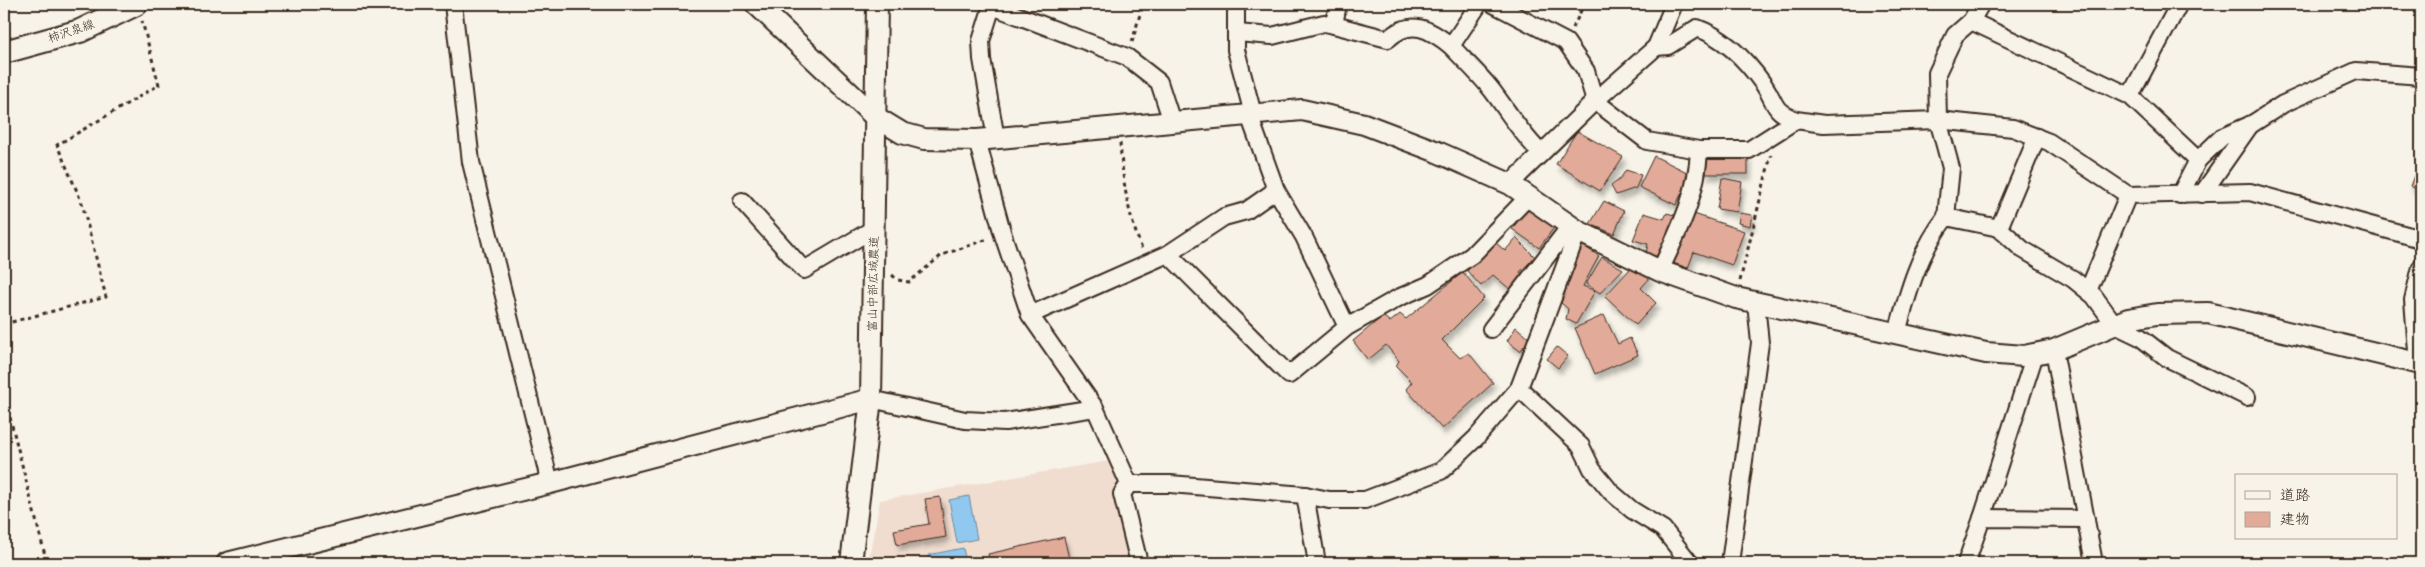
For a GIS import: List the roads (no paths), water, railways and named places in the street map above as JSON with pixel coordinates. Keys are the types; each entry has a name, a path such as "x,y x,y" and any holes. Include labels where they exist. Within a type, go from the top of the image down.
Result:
{"main road":[{"name":"柿沢泉線","path":"4,52 80,31 138,8"}],"street":[{"path":"453,4 472,162 550,483"},
{"path":"756,4 874,116 902,133 924,139 986,140 1302,110 1364,124 1435,151 1510,184 1574,229 1660,271 1736,298 1986,353 2024,356 2044,352 2128,319 2157,314 2208,313 2420,364 2413,300 2421,267"},
{"name":"富山中部広域農道","path":"851,563 872,398 874,116 877,4"},
{"path":"1236,4 1236,50 1251,115 1276,190 1304,237 1347,327"},
{"path":"1334,25 1338,4"},
{"path":"1451,46 1479,4"},
{"path":"1493,4 1566,42 1586,71 1594,101 1648,141 1698,150 1749,150 1796,120"},
{"path":"1510,184 1594,101 1656,47 1674,4"},
{"path":"1897,333 1910,284 1931,236 1946,217 1951,168 1938,120 1937,73 1955,35 1972,21 1981,4"},
{"path":"2130,96 2179,4"},
{"path":"1129,484 1095,408 1030,315 1003,235 986,140 981,41 990,5 1127,57 1159,82 1172,122"},
{"path":"1972,21 2130,96 2198,160"},
{"path":"1237,33 1272,36 1324,23 1388,39 1398,30 1410,26 1420,27 1451,46 1489,87 1515,120 1523,136 1541,153"},
{"path":"1656,47 1668,46 1698,28 1707,32 1726,42 1753,70 1766,89 1772,104 1783,115 1796,120 1824,124 1938,120 2013,128 2049,142 2128,195 2250,192 2421,239"},
{"path":"2180,195 2198,160 2222,137 2252,124 2283,104 2356,71 2421,76"},
{"path":"2202,194 2252,124"},
{"path":"1999,228 2037,137"},
{"path":"1660,271 1690,204 1698,176 1698,150"},
{"path":"1030,315 1168,254 1224,217 1246,211 1276,190"},
{"path":"2088,291 2128,195"},
{"path":"1168,254 1289,375 1347,327 1369,313 1428,285 1472,255 1528,197"},
{"path":"742,201 804,270 873,229"},
{"path":"1946,217 1999,228 2022,249 2073,279 2088,291 2115,325 2140,337 2167,358 2247,397"},
{"path":"1491,329 1574,229"},
{"path":"1129,484 1170,484 1305,495 1329,500 1364,500 1441,471 1476,438 1519,388 1574,229"},
{"path":"1730,563 1760,343 1756,303"},
{"path":"1966,563 2044,352"},
{"path":"2044,352 2086,520 2094,563"},
{"path":"1519,388 1581,446 1592,469 1610,492 1632,510 1663,529 1690,563"},
{"path":"227,563 550,483 872,398 965,420 1005,422 1095,408"},
{"path":"1129,484 1122,494 1139,563"},
{"path":"1305,495 1317,563"},
{"path":"1982,518 2086,520"}],"water":[{"path":"969,496 977,539 957,543 949,500"},
{"path":"963,548 966,563 930,563 928,555"}]}
